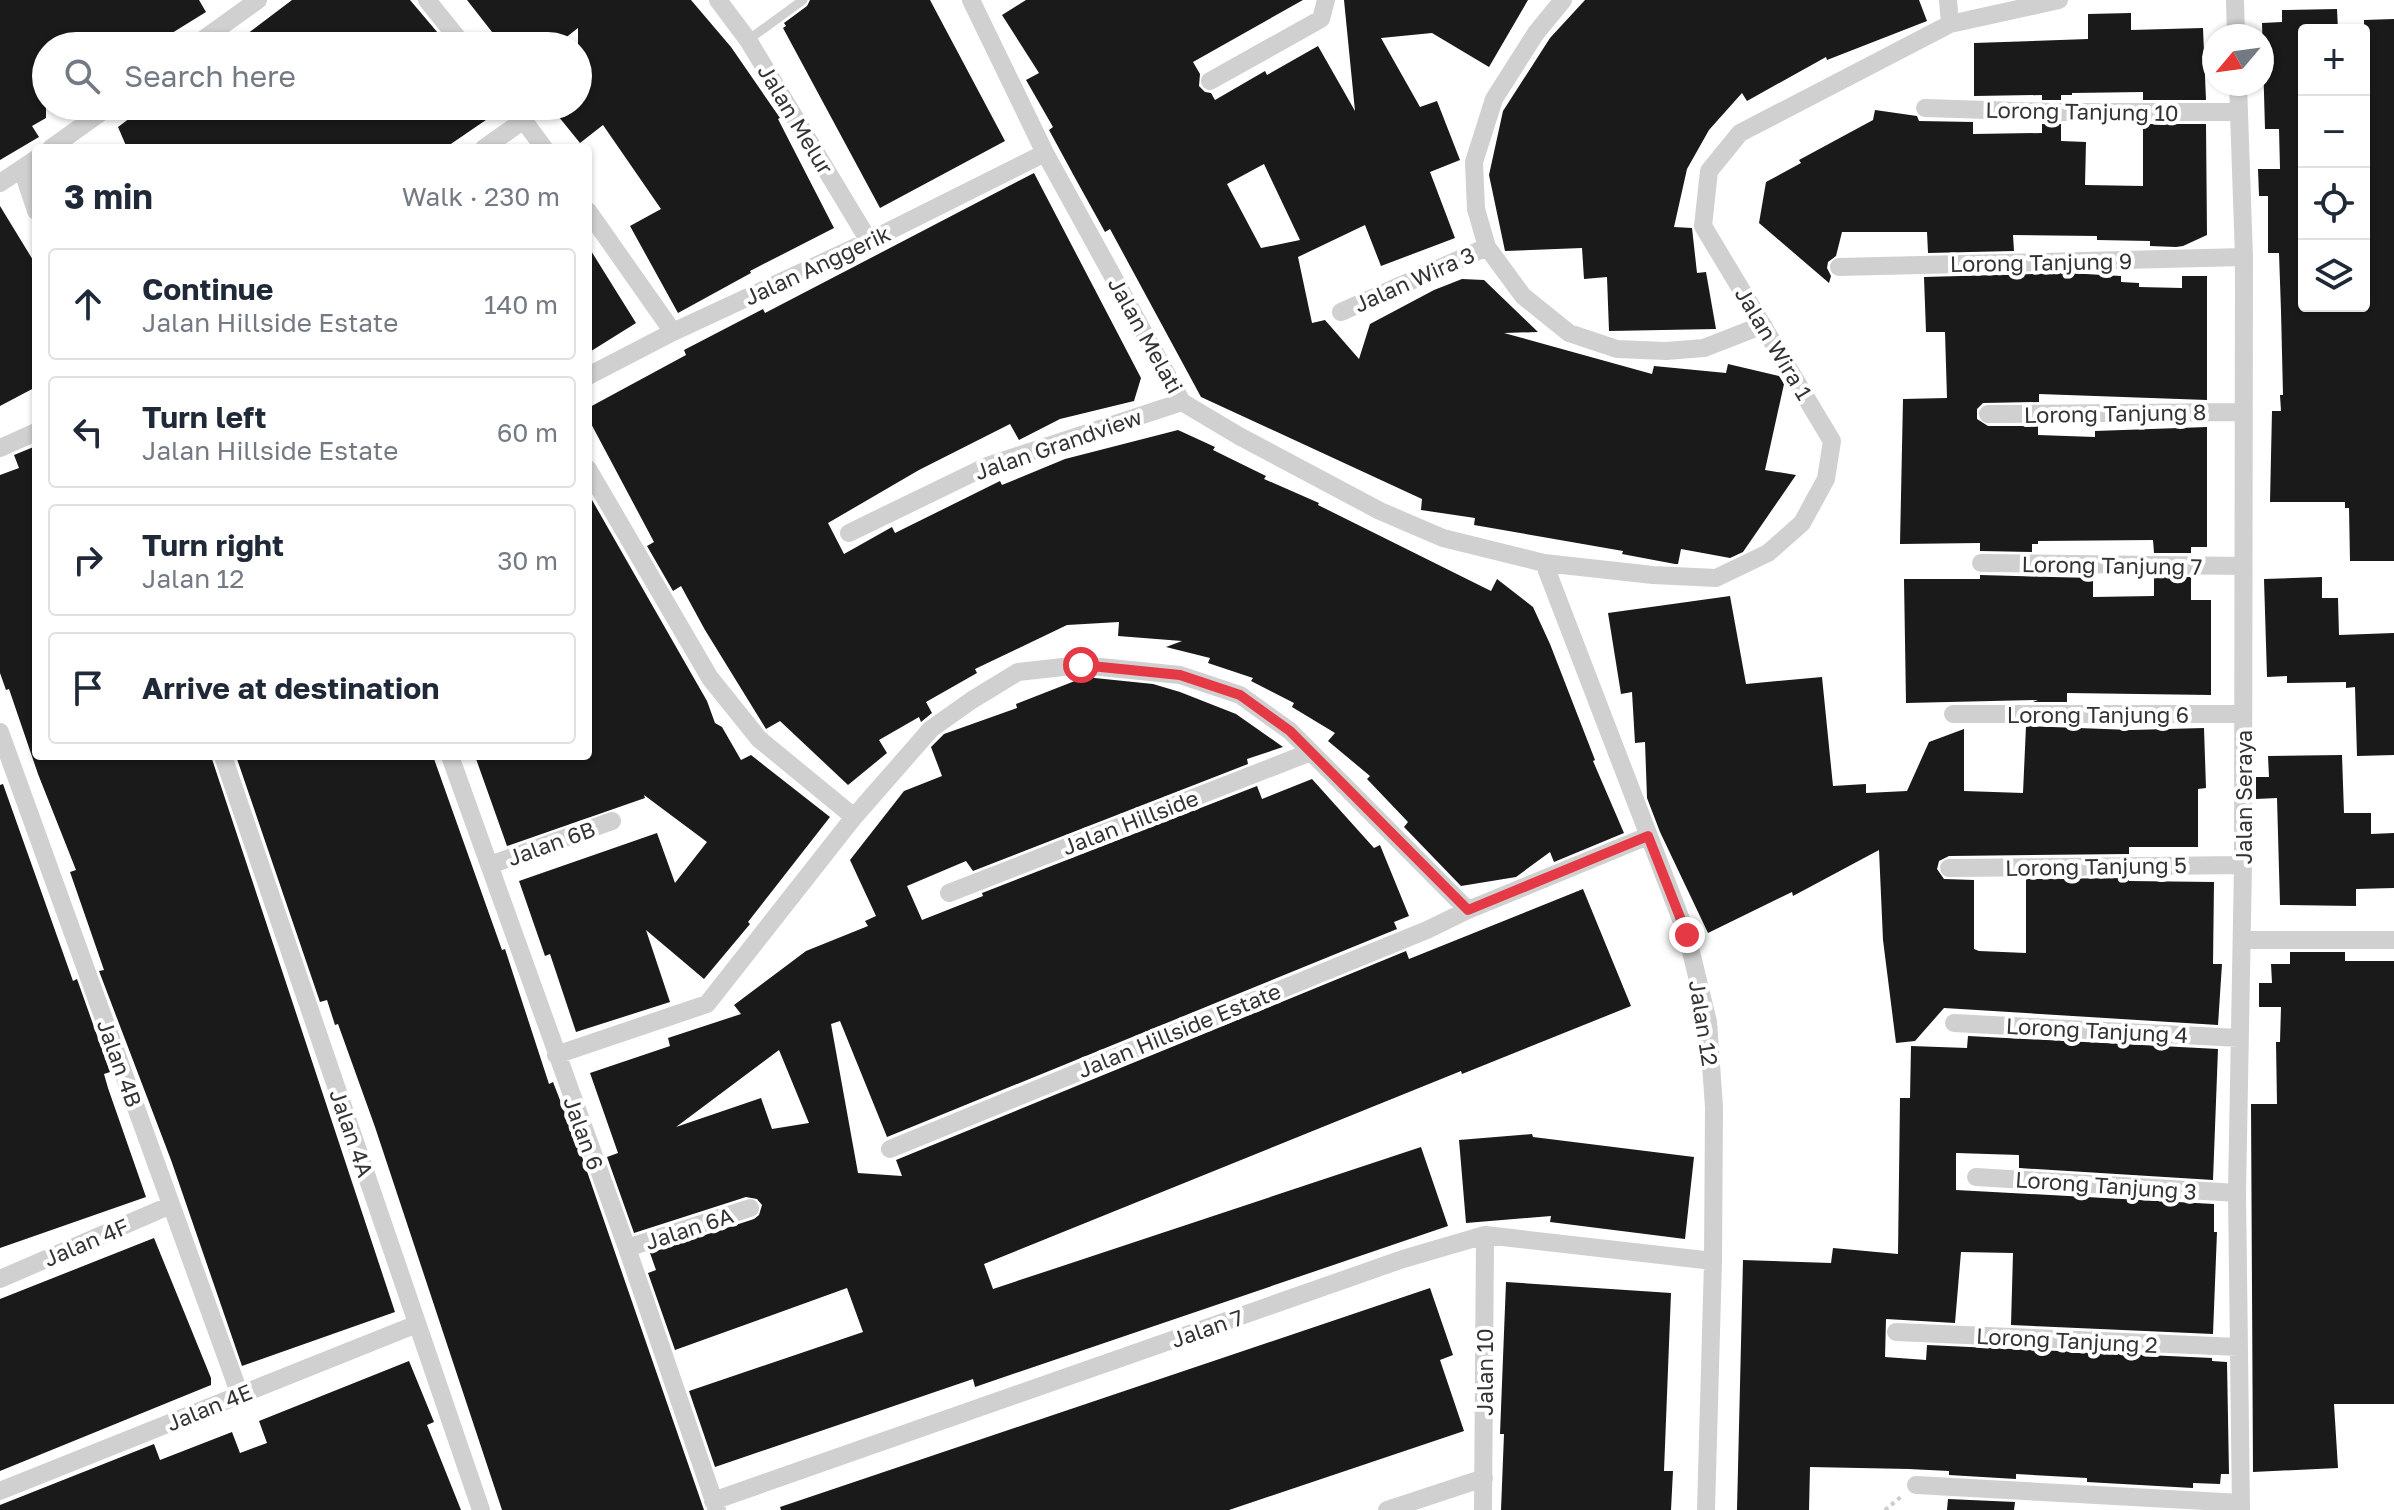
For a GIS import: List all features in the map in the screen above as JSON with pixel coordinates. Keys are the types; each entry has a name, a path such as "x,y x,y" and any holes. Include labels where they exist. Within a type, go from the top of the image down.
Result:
{"street":[{"path":"213,32 258,0"},
{"path":"427,0 453,32"},
{"name":"Jalan Melur","path":"718,0 748,40 869,241"},
{"name":"Jalan Melati","path":"971,0 1045,153 1182,402 1380,511 1443,538 1544,563"},
{"path":"1210,81 1321,19 1326,0"},
{"path":"1563,0 1536,33 1494,99 1474,162 1476,209 1487,247 1523,296 1569,333 1617,349 1666,351 1704,348 1763,325"},
{"path":"1948,0 1950,24"},
{"name":"Jalan Wira 1","path":"1544,563 1653,575 1716,578 1768,553 1802,523 1826,479 1832,441 1703,226 1709,171 1740,133 1950,24 2059,0"},
{"path":"2235,0 2236,24"},
{"name":"Jalan Seraya","path":"2238,96 2244,257 2243,940 2237,1193 2241,1506"},
{"name":"Lorong Tanjung 10","path":"1925,108 2239,112"},
{"path":"57,144 90,120"},
{"path":"488,144 512,120"},
{"path":"524,120 541,144"},
{"name":"Jalan Anggerik","path":"592,374 1045,153"},
{"path":"0,183 29,164 32,184"},
{"path":"592,217 673,332"},
{"name":"Jalan Wira 3","path":"1341,312 1487,247"},
{"name":"Lorong Tanjung 9","path":"1839,267 2244,257"},
{"name":"Jalan Grandview","path":"849,533 987,466 1182,402"},
{"name":"Lorong Tanjung 8","path":"1988,414 2242,412"},
{"path":"0,448 32,434"},
{"path":"592,476 710,678 759,739 854,817"},
{"name":"Jalan 12","path":"1544,563 1687,935 1708,1022 1714,1107 1706,1510"},
{"name":"Lorong Tanjung 7","path":"1981,563 2242,566"},
{"path":"556,1055 707,1004 854,817 931,729 1018,672 1081,665 1180,675 1240,695 1290,731 1468,910"},
{"name":"Lorong Tanjung 6","path":"1953,714 2243,714"},
{"name":"Jalan 4B","path":"0,732 240,1395"},
{"name":"Jalan Hillside","path":"949,893 1311,752"},
{"name":"Jalan 4A","path":"224,760 481,1510"},
{"name":"Jalan 6","path":"451,760 627,1248 715,1505"},
{"name":"Jalan 6B","path":"490,865 612,821"},
{"name":"Jalan Hillside Estate","path":"890,1149 1427,930 1648,836"},
{"name":"Lorong Tanjung 5","path":"1949,868 2243,865"},
{"path":"2243,940 2394,940"},
{"name":"Lorong Tanjung 4","path":"1954,1023 2239,1038"},
{"name":"Lorong Tanjung 3","path":"1976,1177 2237,1193"},
{"name":"Jalan 4F","path":"0,1279 171,1205"},
{"name":"Jalan 6A","path":"627,1248 750,1208"},
{"name":"Jalan 7","path":"715,1505 1403,1259 1485,1235 1713,1261"},
{"name":"Jalan 10","path":"1483,1510 1485,1235"},
{"name":"Jalan 4E","path":"0,1491 417,1324"},
{"name":"Lorong Tanjung 2","path":"1896,1332 2238,1347"},
{"path":"1387,1510 1484,1478"},
{"path":"1916,1485 2241,1506"}],"lane":[{"path":"748,40 803,0"}],"building":[{"path":"0,0 199,0 206,12 174,32 32,32 32,120 42,120 32,126 39,137 0,160"},
{"path":"292,0 410,0 437,32 250,32"},
{"path":"467,0 691,0 731,47 780,118 834,228 750,271 678,313 630,226 661,209 603,125 580,143 561,120 592,120 592,32 578,32 578,28 573,32 492,32"},
{"path":"810,0 930,0 1005,141 880,208 783,28 786,26 784,23 807,6"},
{"path":"1026,0 1303,0 1193,62 1200,74 1199,86 1211,93 1215,100 1265,71 1267,75 1318,46 1355,111 1344,0 1528,0 1489,67 1432,33 1381,38 1420,107 1437,101 1460,160 1430,172 1455,238 1381,266 1365,225 1298,257 1312,323 1325,320 1359,359 1370,324 1434,290 1462,279 1484,280 1538,332 1504,333 1652,374 1654,366 1726,373 1728,364 1779,376 1784,384 1765,470 1796,475 1743,552 1730,558 1681,549 1678,564 1675,564 1622,554 1623,551 1474,525 1475,518 1421,510 1422,499 1201,397 1110,229 1105,232 1049,130 1053,127 1026,80 1039,73 1002,15","holes":["1264,164 1300,240 1261,248 1227,184"]},
{"path":"1585,0 1919,0 1927,21 1827,60 1826,57 1747,101 1742,93 1709,130 1687,169 1674,227 1692,228 1697,273 1706,272 1716,329 1609,331 1607,277 1584,279 1582,248 1505,251 1489,175 1503,111 1550,38"},
{"path":"2337,9 2338,24 2298,24 2298,312 2370,312 2370,24 2364,24 2364,20 2394,19 2394,561 2350,561 2349,508 2345,508 2345,502 2270,502 2272,411 2281,411 2280,395 2283,395 2279,253 2268,253 2268,196 2259,196 2258,169 2280,169 2279,129 2265,129 2264,96 2274,96 2274,24 2262,23 2282,22 2282,10"},
{"path":"2131,13 2131,30 2202,28 2202,96 2206,96 2206,100 2143,100 2143,92 2072,93 2061,95 2061,100 2042,100 2042,95 1974,96 1974,43 2088,39 2088,14"},
{"path":"1875,110 1917,116 1919,121 1973,122 1973,134 2042,133 2042,124 2061,124 2061,141 2086,142 2085,185 2143,186 2143,124 2206,124 2207,235 2176,247 2150,246 2150,241 2097,240 2097,236 2013,235 2014,251 1928,253 1927,232 1842,232 1836,256 1828,262 1829,283 1759,223 1766,182 1801,163 1799,160 1873,120"},
{"path":"127,120 486,120 451,144 125,144 118,127"},
{"path":"1034,173 1141,378 1134,401 1060,419 1019,440 1010,424 919,470 828,523 844,554 892,527 895,533 1000,481 1002,485 1065,459 1178,430 1266,476 1264,479 1319,503 1491,591 1497,579 1533,607 1624,833 1554,862 1550,852 1516,877 1461,886 1404,827 1408,822 1367,779 1370,776 1328,741 1335,733 1292,707 1294,703 1251,681 1253,678 1208,663 1210,658 1166,647 1182,641 1118,636 1119,622 1067,625 975,669 977,673 926,702 932,713 921,722 919,717 879,740 887,753 848,785 780,721 766,729 681,586 673,591 647,546 654,542 592,426 592,406 686,355 684,350 763,309 765,313"},
{"path":"0,206 32,258 32,389 0,406"},
{"path":"592,252 636,323 592,350"},
{"path":"2068,273 2121,276 2121,282 2139,283 2139,287 2182,288 2182,276 2207,276 2207,400 2039,394 2039,402 1983,403 1977,409 1977,419 1988,426 2038,426 2038,435 2095,437 2095,431 2207,427 2207,547 2191,547 2191,553 2154,553 2153,540 2038,541 2038,544 2032,544 2032,552 1980,551 1980,543 1900,544 1903,399 1947,398 1945,332 1926,332 1924,277"},
{"path":"32,448 32,756 9,689 6,690 0,673 0,475 19,468 14,455"},
{"path":"592,500 707,701 715,723 722,727 741,760 751,755 830,817 748,922 750,924 704,979 646,930 670,1002 576,1032 550,954 545,956 519,881 657,833 675,883 707,842 644,795 645,798 507,846 476,760 592,760"},
{"path":"1980,575 2093,578 2093,597 2154,596 2154,577 2191,577 2191,600 2211,600 2211,695 2067,693 2067,702 1906,703 1904,579 1980,579"},
{"path":"2322,577 2322,598 2338,598 2339,635 2394,633 2394,755 2357,756 2355,687 2346,688 2346,682 2287,683 2287,676 2267,677 2264,579"},
{"path":"1730,596 1746,684 1822,677 1833,786 1866,784 1866,793 1907,791 1929,742 1964,729 1964,791 2023,793 2026,726 2131,730 2204,728 2206,788 2198,789 2198,847 2129,847 2129,854 1949,856 1939,861 1937,869 1944,879 1974,880 1974,949 1979,951 2026,953 2026,879 2129,878 2129,881 2214,882 2213,964 2222,964 2218,1025 1944,1008 1915,1041 1896,1043 1883,940 1879,850 1793,896 1792,892 1708,933 1647,798 1645,742 1635,743 1632,692 1621,694 1608,613"},
{"path":"1085,677 1153,684 1236,714 1283,747 1247,759 1248,764 973,871 966,861 907,886 922,920 983,896 982,893 1257,786 1262,799 1312,779 1374,848 1380,845 1409,916 1394,922 1397,929 887,1137 840,1021 831,1024 858,1173 902,1176 896,1160 1406,951 1409,959 1583,889 1631,1006 1462,1074 1461,1071 984,1264 993,1289 1421,1147 1448,1226 975,1387 973,1379 715,1467 689,1391 863,1332 847,1288 675,1350 648,1273 656,1270 650,1253 754,1219 762,1205 757,1199 746,1197 634,1233 607,1157 618,1153 590,1073 670,1046 668,1038 741,1014 734,1005 806,951 868,926 865,921 876,916 850,860 904,791 942,776 931,747 944,734 1017,708 1016,704","holes":["779,1050 809,1123 772,1129 761,1098 676,1127"]},
{"path":"2342,755 2344,813 2371,813 2371,834 2394,833 2394,888 2356,889 2356,906 2280,905 2277,798 2256,799 2256,777 2269,777 2268,756"},
{"path":"33,760 212,760 395,1312 242,1366 171,1160 99,971 104,970 70,872 76,870"},
{"path":"237,760 434,760 502,950 505,949 549,1084 553,1082 581,1154 704,1510 502,1510 375,1127 338,1024 335,1025 327,1000 320,1002"},
{"path":"3,784 73,981 77,979 110,1072 104,1074 108,1088 146,1197 0,1248 0,785"},
{"path":"2290,952 2345,952 2345,961 2394,961 2394,1404 2334,1404 2338,1468 2253,1472 2251,1104 2277,1104 2276,1042 2280,1042 2281,1007 2259,1007 2259,983 2272,983 2271,964 2290,964"},
{"path":"1968,1036 2218,1049 2213,1180 2019,1168 2019,1155 1956,1153 1956,1190 2214,1204 2214,1232 2217,1232 2213,1334 2011,1325 2013,1253 1961,1252 1955,1323 1886,1319 1885,1357 1926,1360 1927,1345 2212,1358 2212,1361 2227,1362 2229,1474 2221,1474 2220,1484 2193,1483 2193,1488 2016,1474 2016,1479 1949,1475 1949,1471 1810,1467 1809,1510 1737,1510 1743,1260 1831,1263 1833,1248 1898,1254 1900,1098 1910,1098 1911,1046 1967,1048"},
{"path":"1532,1134 1533,1137 1694,1157 1685,1239 1550,1222 1551,1216 1466,1223 1459,1140"},
{"path":"154,1238 211,1378 211,1385 0,1471 0,1299"},
{"path":"1506,1282 1671,1293 1664,1471 1673,1471 1671,1510 1501,1510 1504,1434 1500,1434"},
{"path":"1430,1288 1453,1355 1440,1360 1464,1431 1229,1510 781,1510 780,1507"},
{"path":"409,1361 434,1422 427,1425 461,1510 0,1510 0,1505 154,1444 160,1460 232,1432 240,1453 267,1443 259,1421"},
{"path":"1948,1499 2015,1502 2014,1510 1947,1510"}],"route":[{"path":"1081,665 1180,675 1240,695 1290,731 1468,910 1648,836 1687,935"}]}
